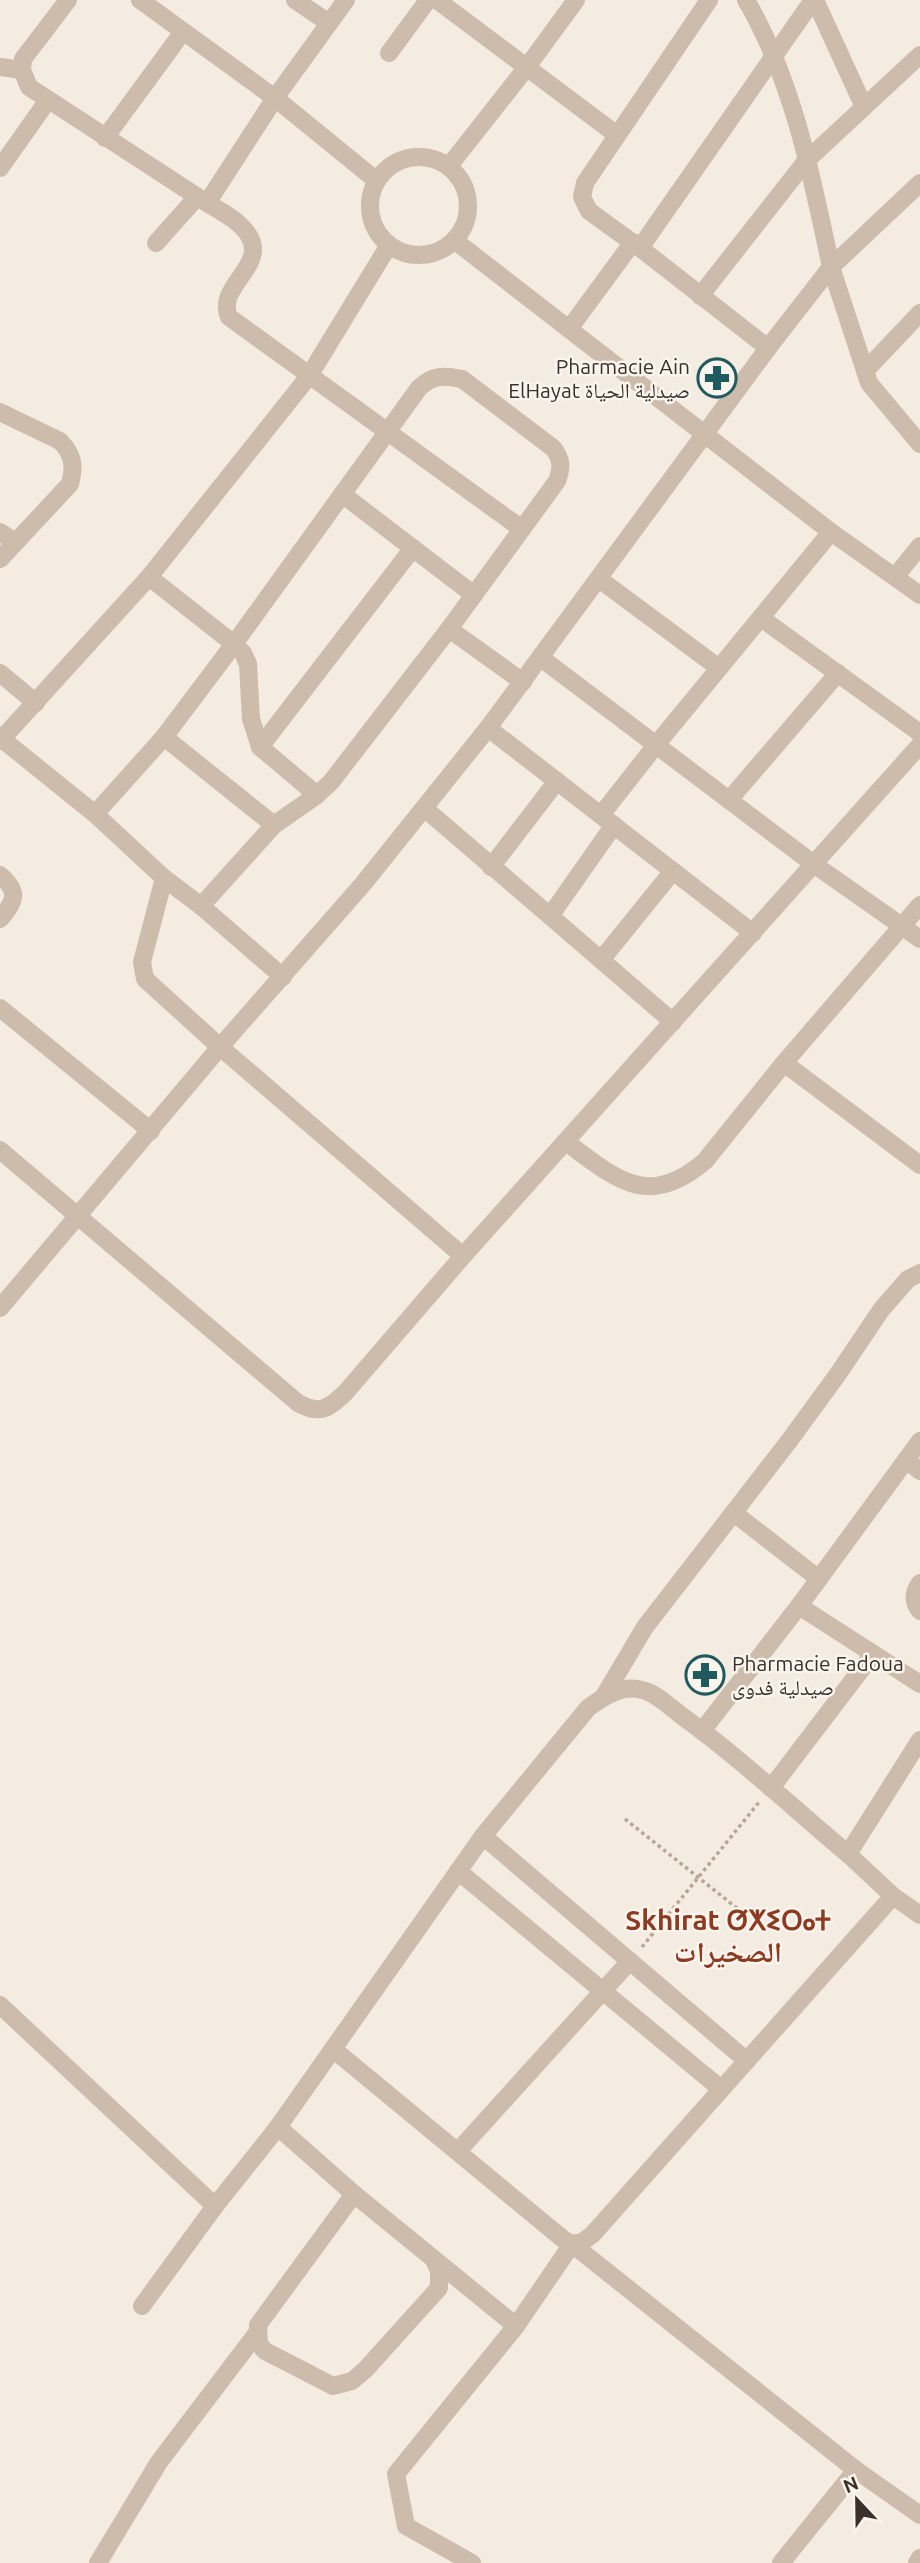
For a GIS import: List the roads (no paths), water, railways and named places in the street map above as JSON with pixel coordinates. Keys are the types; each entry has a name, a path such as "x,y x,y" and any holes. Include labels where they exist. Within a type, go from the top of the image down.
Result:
{"street":[{"path":"68,0 23,59 22,70 29,87 240,225 249,236 253,250 251,263 226,299 225,309 229,317 522,529"},
{"path":"140,0 275,98 377,181"},
{"path":"295,0 329,23"},
{"path":"156,243 202,200 346,0"},
{"path":"389,53 428,0"},
{"path":"438,0 617,135"},
{"path":"449,166 576,0"},
{"path":"709,0 585,183 582,197 589,211 768,348"},
{"path":"746,0 774,56 806,161 831,267 869,383 919,442"},
{"path":"569,329 636,245 814,0 864,107"},
{"path":"105,138 182,33"},
{"path":"700,296 806,161 920,55"},
{"path":"0,67 22,70"},
{"path":"0,168 48,100"},
{"path":"427,157 449,166 464,185 468,208 461,230 454,240 434,252 422,254 399,250 389,245 380,236 371,215 372,191 384,171 404,159 427,157"},
{"path":"0,1308 220,1047 283,977 488,728 768,348 831,267 920,183"},
{"path":"454,240 831,532 920,595"},
{"path":"283,977 201,906 164,878 96,814 1,740 149,577 309,376 389,245"},
{"path":"865,371 920,313"},
{"path":"96,814 164,737 419,388 430,377 445,375 462,379 554,448 560,457 561,470 557,481 449,629 331,782 274,825 201,906"},
{"path":"0,412 60,441 68,449 74,471 70,484 8,537 0,559"},
{"path":"342,494 474,595"},
{"path":"550,916 607,820 656,745 831,532"},
{"path":"895,577 920,547"},
{"path":"260,747 413,548"},
{"path":"149,577 243,653 248,664 251,719 260,747 317,794"},
{"path":"599,579 719,668"},
{"path":"761,618 920,733"},
{"path":"449,629 523,682"},
{"path":"541,657 815,865 920,939"},
{"path":"0,673 36,703"},
{"path":"729,800 838,673"},
{"path":"488,728 753,933"},
{"path":"164,737 274,825"},
{"path":"0,1150 298,1403 312,1411 322,1410 345,1393 463,1256 920,745"},
{"path":"491,867 557,781"},
{"path":"424,808 673,1021"},
{"path":"601,960 673,871"},
{"path":"0,875 11,884 14,895 12,905 0,919"},
{"path":"164,878 142,962 145,979 463,1256"},
{"path":"566,1142 607,1172 629,1183 650,1187 669,1184 690,1174 705,1160 784,1063 920,905"},
{"path":"0,1008 151,1131"},
{"path":"784,1063 920,1165"},
{"path":"604,1696 645,1627 838,1374 881,1310 908,1279 920,1273"},
{"path":"702,1731 819,1579 913,1466 920,1441"},
{"path":"734,1513 819,1579"},
{"path":"920,1583 914,1597 920,1611"},
{"path":"799,1606 920,1685"},
{"path":"771,1788 873,1654"},
{"path":"142,2306 215,2206 278,2127 483,1836 588,1708 604,1696 625,1689 642,1689 654,1696 702,1731 848,1854 893,1896 920,1915"},
{"path":"848,1854 920,1740"},
{"path":"483,1836 747,2061"},
{"path":"458,1871 721,2089"},
{"path":"472,2563 406,2526 396,2474 516,2326 572,2244 582,2242 592,2235 893,1896"},
{"path":"458,2151 630,1961"},
{"path":"0,2005 215,2206"},
{"path":"333,2049 563,2239 856,2470 920,2515"},
{"path":"278,2127 435,2262 516,2326"},
{"path":"354,2194 258,2325 259,2344 265,2351 333,2386 342,2386 352,2381 365,2371 439,2288 439,2271 435,2262"},
{"path":"98,2563 159,2462 257,2333"},
{"path":"780,2563 856,2470"},
{"path":"918,2563 920,2558"}],"place":[{"name":"Pharmacie Ain ElHayat صيدلية الحياة","path":"717,378"},
{"name":"Pharmacie Fadoua صيدلية فدوى","path":"705,1675"}],"district":[{"name":"Skhirat ⵚⵅⵉⵔⴰⵜ الصخيرات","path":"728,1935"}]}
